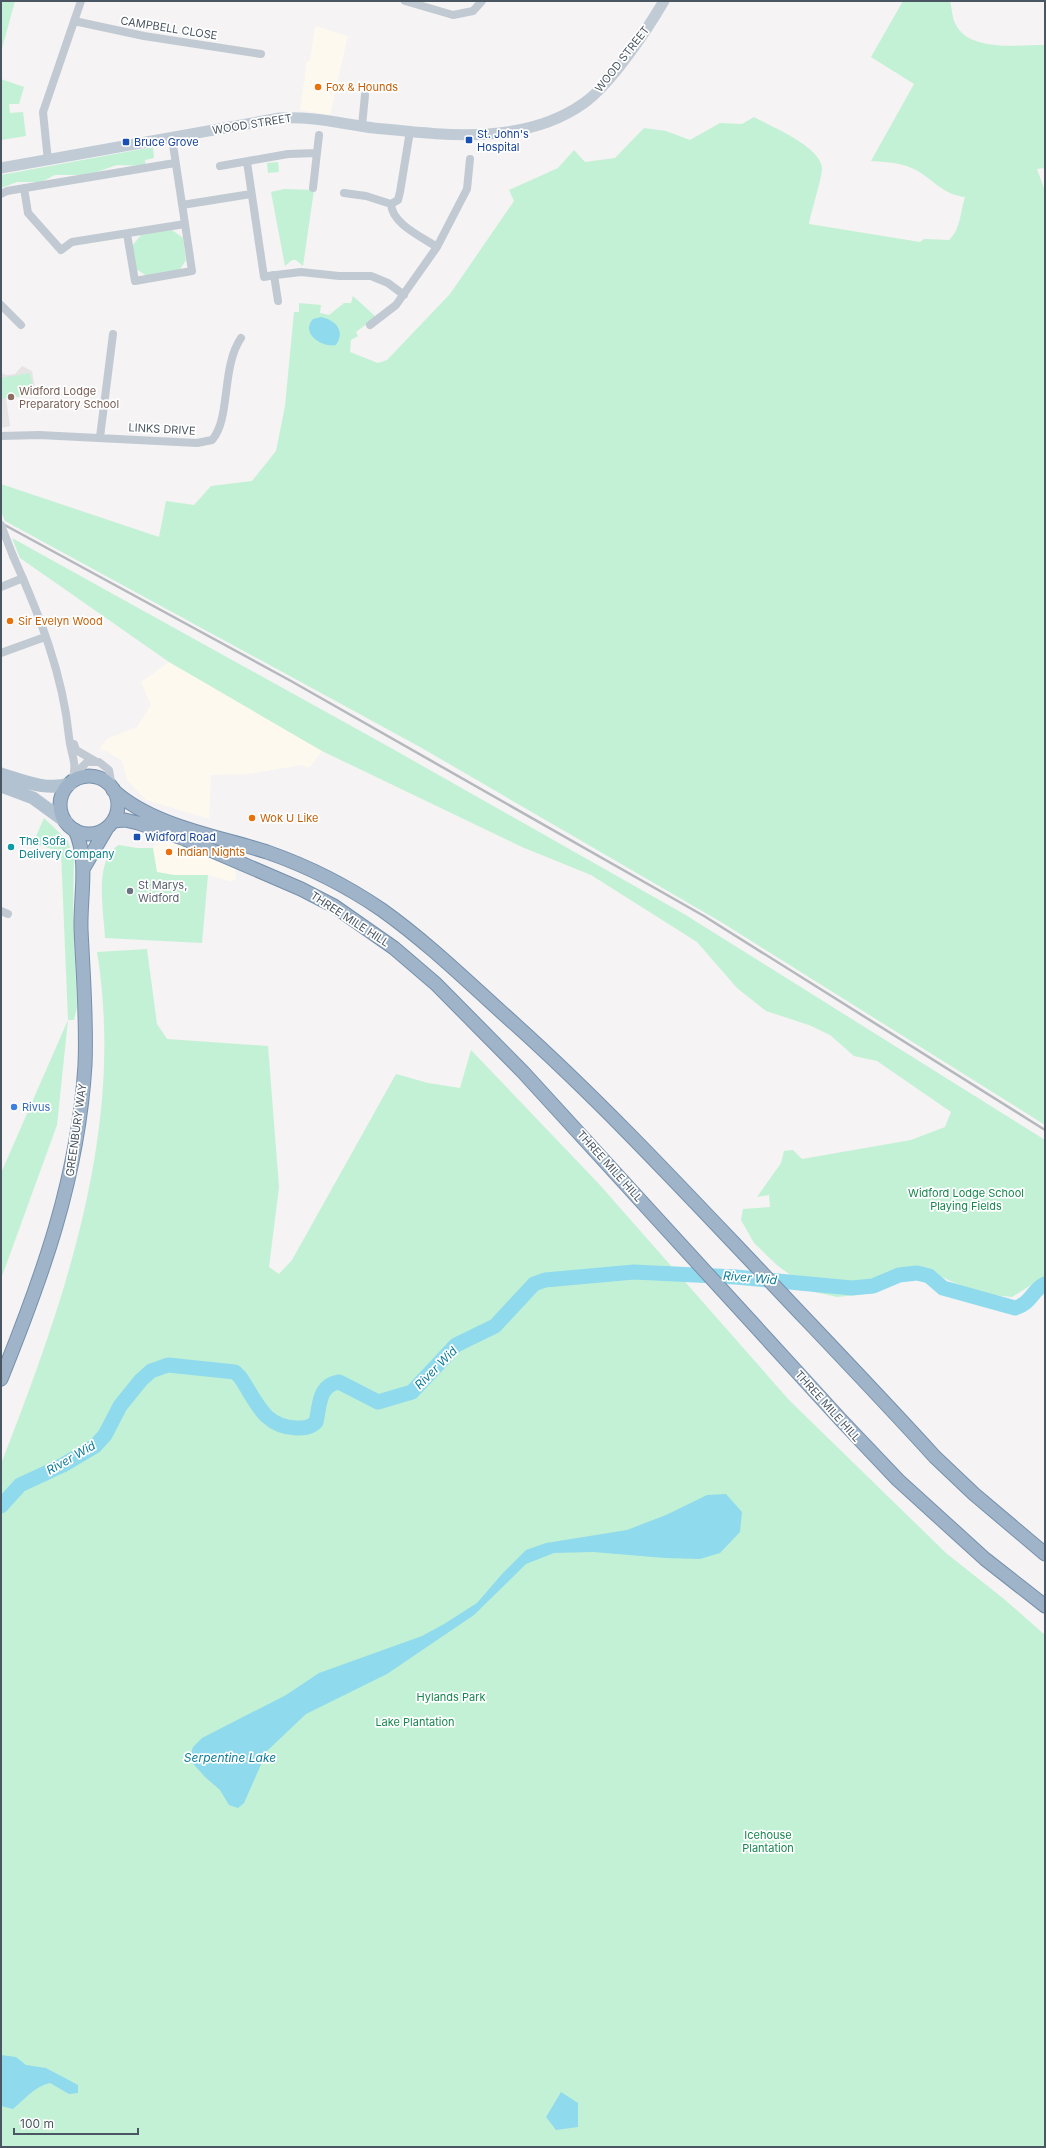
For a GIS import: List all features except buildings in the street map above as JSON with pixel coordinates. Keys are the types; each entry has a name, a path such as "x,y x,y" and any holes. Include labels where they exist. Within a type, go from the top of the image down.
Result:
{"highway":[{"path":"92,777 102,780 112,789 118,803 116,814 110,824 91,834 70,826 61,811 60,804 64,792 72,780 92,777"},
{"name":"THREE MILE HILL","path":"112,789 123,799 159,818 265,852 308,868 342,886 381,910 443,959 579,1082 633,1136 947,1469 1045,1554"},
{"name":"THREE MILE HILL","path":"110,824 125,820 138,823 224,854 301,888 334,906 372,931 436,984 484,1031 561,1112 841,1420 898,1480 985,1559 1045,1606"},
{"name":"GREENBURY WAY","path":"83,869 110,824"},
{"name":"GREENBURY WAY","path":"1,1379 39,1282 54,1237 70,1177 83,1091 86,1037 81,906 83,869 80,845 70,826"}],"main road":[{"name":"WOOD STREET","path":"1,168 290,118 410,131 455,134 498,133 550,122 569,112 599,90 638,41 664,1"},
{"path":"1,774 44,787 55,788 72,780"},
{"path":"1,786 33,798 70,826"}],"street":[{"path":"48,161 43,112 81,1"},
{"path":"405,1 453,15 473,11 482,1"},
{"name":"CAMPBELL CLOSE","path":"74,21 144,36 261,54"},
{"path":"362,126 365,95"},
{"path":"344,193 373,198 391,204 398,200 410,131"},
{"path":"313,188 319,135"},
{"path":"127,234 135,281 192,272 172,138"},
{"path":"220,166 288,154 317,153"},
{"path":"370,325 388,312 404,295 437,247 467,189 470,159"},
{"path":"247,162 264,276 274,275 278,301"},
{"path":"1,194 24,188 175,163"},
{"path":"24,188 28,213 61,250 72,242 185,224"},
{"path":"182,205 251,194"},
{"path":"391,204 391,210 396,219 437,247"},
{"path":"276,275 301,272 339,276 371,276 380,279 404,295"},
{"path":"1,304 21,325"},
{"path":"100,437 113,334"},
{"name":"LINKS DRIVE","path":"1,436 25,434 197,443 212,440 220,426 231,355 241,338"},
{"path":"1,526 23,578 59,676 69,728 76,750 103,764 109,770 112,789"},
{"path":"1,587 23,578"},
{"path":"1,653 45,637"},
{"path":"69,728 70,744 76,764 72,780"},
{"path":"72,780 82,766 95,761"}],"shaded area":[{"path":"315,26 348,36 330,115 300,110 307,61 310,61"},
{"name":"Widford Lodge Preparatory School","path":"22,366 32,371 36,394 6,399 10,426 1,428 1,373 7,375 15,374"},
{"path":"169,662 322,751 309,768 301,765 248,774 211,775 209,819 146,800 127,780 122,761 105,750 100,751 101,746 107,739 137,727 151,705 141,682"},
{"path":"161,842 173,842 235,867 236,880 229,881 208,875 174,875 157,872 153,848"}],"green space":[{"path":"1,1 15,1 1,52"},
{"path":"903,1 950,1 956,25 963,34 972,40 983,43 1009,46 1045,45 1045,168 1037,169 1045,191 1045,1125 721,922 420,747 5,521 1,511 1,484 159,537 166,501 194,505 211,486 252,481 276,451 285,406 294,312 299,312 299,303 321,305 320,313 329,315 344,303 351,303 353,296 376,317 356,332 358,336 351,340 350,352 378,363 387,360 450,294 514,201 509,190 558,168 574,150 585,162 615,158 644,128 666,131 690,140 720,123 742,124 754,117 782,131 803,144 819,159 822,171 809,224 920,242 924,239 949,240 953,236 958,226 965,197 957,196 944,190 909,167 892,163 871,161 914,84 871,57"},
{"path":"1,79 24,87 19,104 9,104 10,113 23,112 26,136 1,140"},
{"path":"153,147 154,158 145,160 146,166 117,165 88,175 55,175 41,182 17,182 1,188 1,175"},
{"path":"278,162 279,172 268,173 267,163"},
{"path":"284,189 314,190 303,266 296,260 292,260 285,266 271,192"},
{"path":"172,230 183,238 186,260 179,271 147,276 136,269 132,246 141,235"},
{"name":"Widford Lodge Preparatory School","path":"30,373 34,394 1,399 1,378"},
{"name":"Widford Lodge School Playing Fields","path":"12,538 391,748 684,914 1045,1140 1045,1279 1042,1278 1012,1297 993,1295 963,1287 944,1278 926,1272 874,1293 837,1297 814,1292 778,1266 754,1243 741,1220 743,1209 770,1207 769,1195 757,1197 781,1163 784,1151 793,1150 802,1159 911,1140 945,1127 951,1112 877,1061 854,1056 830,1035 809,1025 766,1011 737,988 697,942 591,875 522,847 322,751 169,662 20,558"},
{"path":"44,818 67,840 74,857 73,914 77,1007 74,1020 68,1020 61,852 33,843"},
{"path":"119,845 137,848 153,848 157,872 174,875 208,875 202,943 105,938 102,901 103,874 106,862 111,852"},
{"name":"Hylands Park","path":"147,949 157,1024 167,1039 268,1046 279,1187 269,1267 279,1274 292,1260 396,1074 428,1083 460,1088 471,1050 599,1184 789,1400 946,1553 1004,1599 1045,1635 1045,2147 1,2147 1,1464 47,1341 67,1277 84,1214 96,1149 103,1084 104,1018 97,952"},
{"path":"68,1020 57,1125 1,1279 1,1173"}],"water":[{"path":"321,317 326,318 338,326 340,335 336,345 319,342 311,334 309,329 310,324 313,319"},
{"name":"Serpentine Lake","path":"726,1494 742,1512 740,1532 720,1553 700,1559 665,1558 593,1552 554,1553 526,1564 474,1615 387,1674 306,1714 267,1751 244,1803 238,1808 229,1805 220,1790 205,1777 189,1759 193,1747 202,1738 286,1695 319,1673 422,1636 444,1624 477,1603 502,1574 526,1550 546,1543 627,1530 666,1515 707,1495"},
{"path":"1,2055 16,2057 26,2065 46,2068 78,2085 78,2093 69,2094 50,2083 34,2090 13,2109 1,2106"},
{"path":"561,2092 578,2103 578,2127 556,2130 546,2117"}],"waterway":[{"name":"River Wid","path":"1,1506 20,1485 63,1465 95,1446 105,1435 120,1406 141,1380 151,1371 168,1365 235,1372 240,1377 256,1403 268,1417 276,1423 285,1426 296,1428 307,1427 316,1422 321,1397 327,1387 332,1384 339,1382 378,1402 412,1392 456,1345 495,1326 534,1284 545,1280 634,1272 736,1277 852,1288 873,1286 899,1275 917,1273 929,1276 943,1288 1015,1308 1025,1303 1040,1287 1045,1284"}],"railway":[{"path":"1,523 291,681 704,916 1045,1130"}],"place":[{"name":"Fox & Hounds","path":"318,87"},
{"name":"St. John's Hospital","path":"469,140"},
{"name":"Bruce Grove","path":"126,142"},
{"name":"Widford Lodge Preparatory School","path":"11,397"},
{"name":"Sir Evelyn Wood","path":"10,621"},
{"name":"Wok U Like","path":"252,818"},
{"name":"Widford Road","path":"137,837"},
{"name":"The Sofa Delivery Company","path":"11,847"},
{"name":"Indian Nights","path":"169,852"},
{"name":"St Marys, Widford","path":"130,891"},
{"name":"Rivus","path":"14,1107"}],"park label":[{"name":"Lake Plantation","path":"415,1722"},
{"name":"Icehouse Plantation","path":"768,1841"}]}
